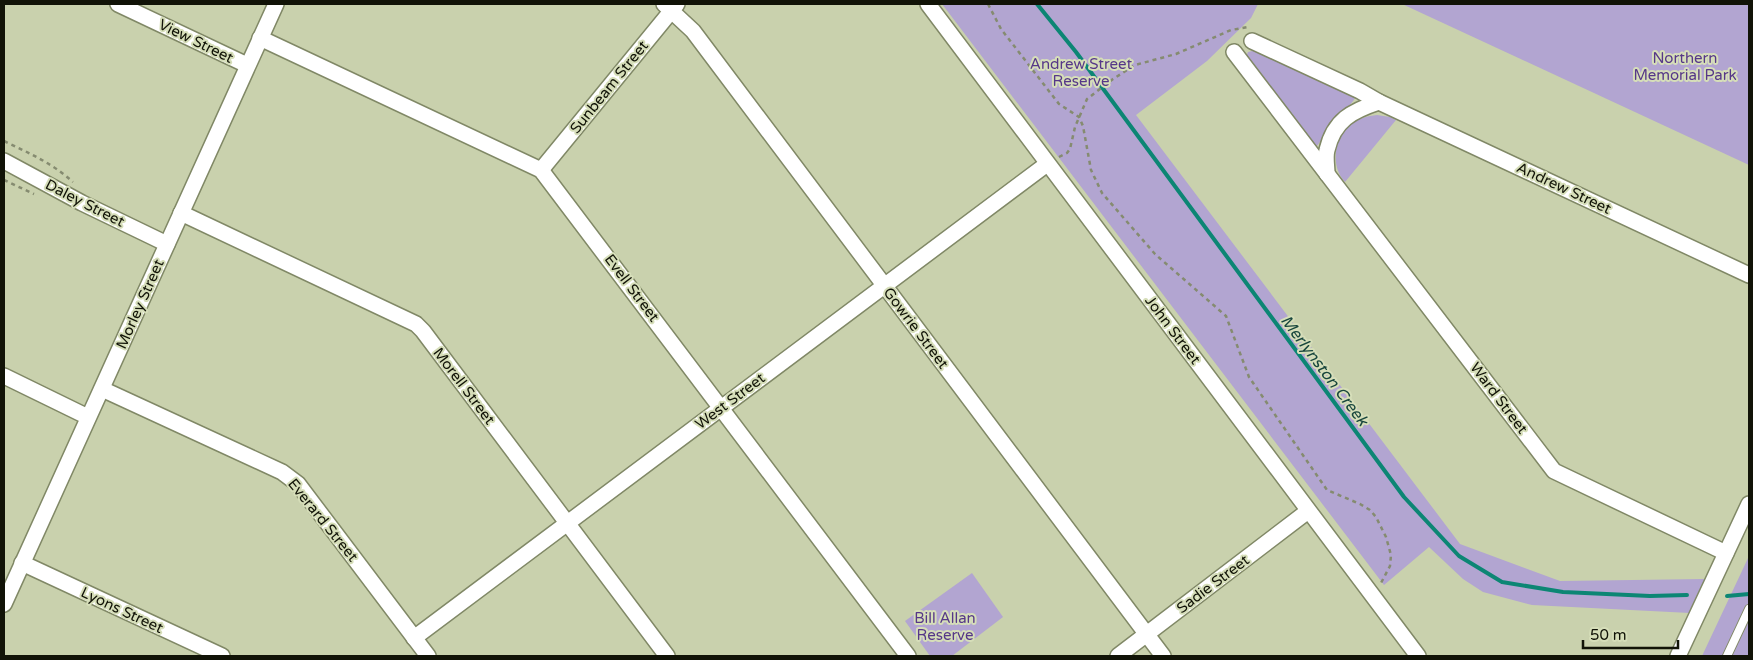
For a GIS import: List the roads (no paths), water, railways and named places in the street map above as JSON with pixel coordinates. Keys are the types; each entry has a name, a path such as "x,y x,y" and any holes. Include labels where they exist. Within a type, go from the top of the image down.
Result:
{"street":[{"name":"View Street","path":"118,4 247,65"},
{"name":"Morley Street","path":"4,604 276,4"},
{"name":"John Street","path":"928,4 1418,656"},
{"name":"Sunbeam Street","path":"541,170 671,6"},
{"name":"Gowrie Street","path":"671,6 699,39 1163,656"},
{"name":"Andrew Street","path":"1250,34 1379,102 1749,275"},
{"name":"Evell Street","path":"260,38 541,170 722,407 908,656"},
{"name":"Ward Street","path":"1234,52 1554,471 1726,553"},
{"path":"1327,174 1327,151 1338,123 1360,108 1379,102"},
{"name":"Daley Street","path":"4,161 82,203 167,244"},
{"name":"West Street","path":"415,646 568,523 1047,164"},
{"name":"Morell Street","path":"181,213 416,324 668,656"},
{"path":"4,376 88,417"},
{"name":"Everard Street","path":"102,389 282,472 291,478 298,484 415,646 428,656"},
{"path":"1678,656 1749,504"},
{"name":"Sadie Street","path":"1118,656 1308,511"},
{"name":"Lyons Street","path":"22,563 222,656"}],"lane":[{"path":"1727,656 1749,609"}],"waterway":[{"name":"Merlynston Creek","path":"1037,4 1076,52 1404,497 1459,556 1502,582 1563,592 1650,596 1687,595"},
{"name":"Merlynston Creek","path":"1727,596 1749,594"}],"park label":[{"name":"Northern Memorial Park","path":"1685,66"},
{"name":"Andrew Street Reserve","path":"1081,72"},
{"name":"Bill Allan Reserve","path":"945,626"}]}
